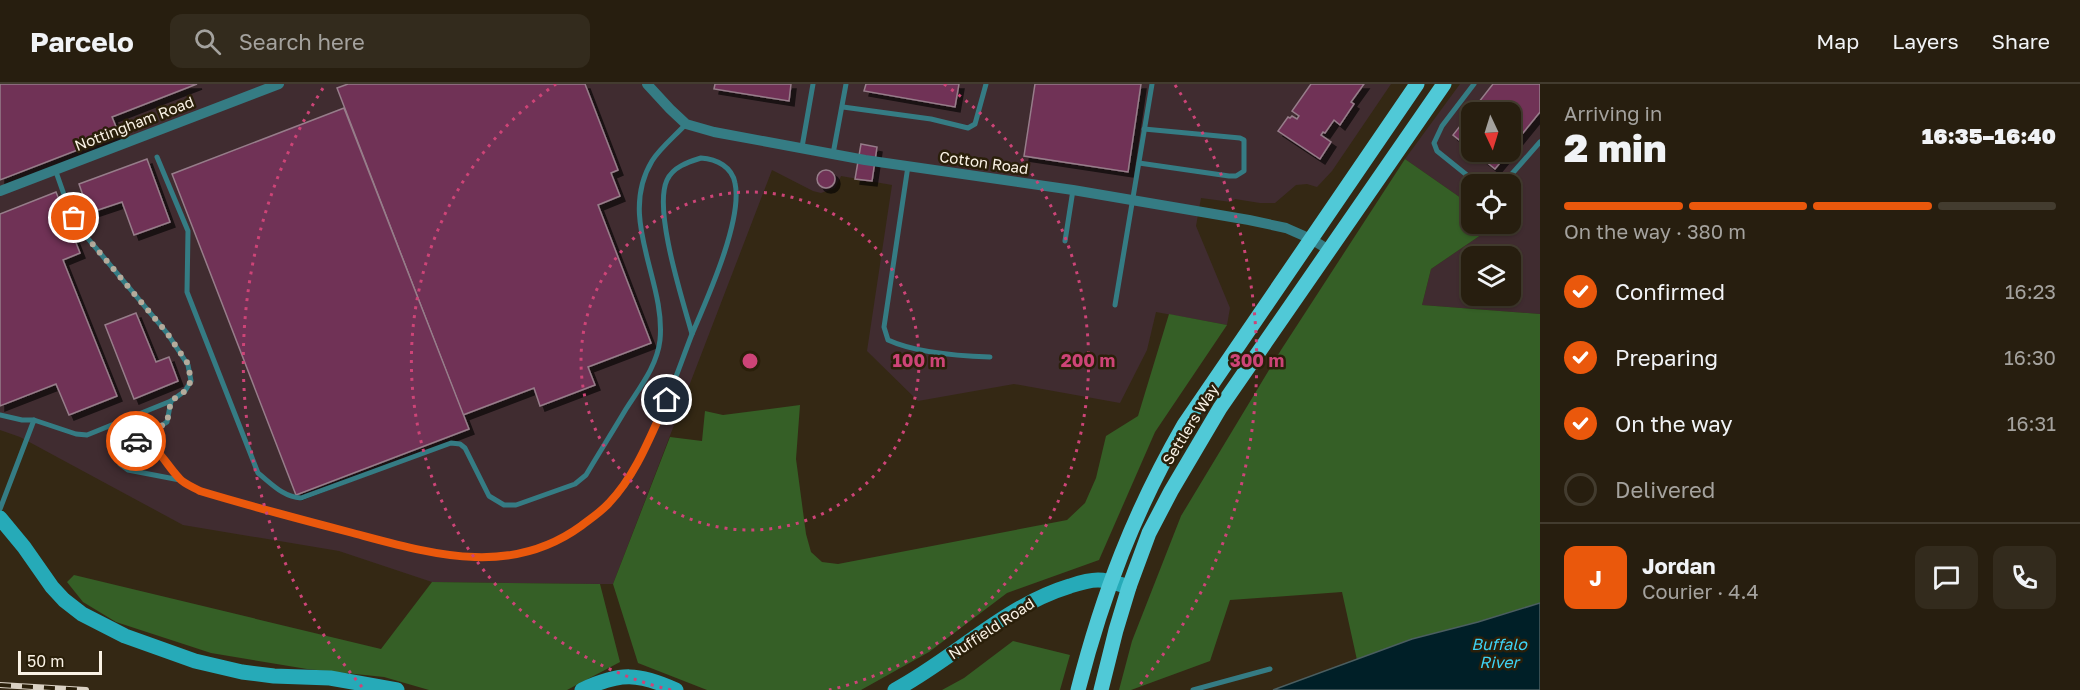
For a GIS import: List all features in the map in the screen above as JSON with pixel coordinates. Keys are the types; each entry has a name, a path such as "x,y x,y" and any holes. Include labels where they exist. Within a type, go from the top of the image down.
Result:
{"main road":[{"name":"Settlers Way","path":"1078,690 1094,630 1111,581 1132,526 1160,466 1184,425 1418,84"},
{"name":"Settlers Way","path":"1101,690 1129,587 1149,533 1197,445 1220,408 1444,84"}],"street":[{"name":"Nottingham Road","path":"0,191 279,84"},
{"name":"Cotton Road","path":"647,84 686,124 714,132 802,149 1073,190 1258,222 1286,228 1329,250"},
{"path":"0,518 64,600 82,614 125,636 195,661 242,672 274,676 330,678 397,690"},
{"name":"Nuffield Road","path":"895,690 1032,600 1048,593 1095,580 1111,581 1129,587"},
{"path":"582,690 605,680 629,675 652,679 676,690"}],"lane":[{"path":"802,149 813,84"},
{"path":"833,154 846,84"},
{"path":"843,106 931,119 968,128 975,124 986,84"},
{"path":"1115,305 1152,84"},
{"path":"1466,174 1437,151 1434,143 1442,126 1474,84"},
{"path":"157,157 188,231 188,292 258,473 283,494 292,498 301,498 451,443 460,444 465,448 489,496 504,505 516,505 575,484 586,476 653,365 660,341 661,318 641,232 639,207 642,182 652,160 686,124"},
{"path":"1139,163 1229,176 1236,176 1244,171 1245,146 1244,140 1240,138 1144,129"},
{"path":"1512,174 1540,142"},
{"path":"180,480 165,458 147,442 135,441 126,444 118,451 120,464 128,470 180,480 200,491 253,507 437,554 484,559 509,557 555,542 609,503 627,480 649,442 706,300 729,234 736,194 735,182 730,172 722,164 701,158 676,168 667,180 664,196 664,217 670,254 692,334"},
{"path":"908,166 884,327 888,340 957,356 990,357"},
{"path":"0,415 34,420 76,434 87,435 171,401 185,391 191,381 188,364 167,333 80,229 68,206 55,169"},
{"path":"1065,241 1073,190"},
{"path":"135,441 143,433 158,429 167,422 171,401"},
{"path":"0,509 34,420"},
{"path":"1193,690 1270,669"}],"shaded area":[{"path":"0,84 1391,84 1332,171 1317,187 1307,184 1296,185 1275,203 1235,199 1231,202 1201,198 1196,226 1230,308 1227,325 1156,312 1147,350 1120,403 1014,384 918,401 867,351 892,185 841,176 835,188 821,193 772,170 613,584 600,584 432,582 339,551 183,525 20,437 0,430"},
{"path":"1460,84 1540,84 1540,314 1422,305 1431,269 1461,249 1461,306 1521,306 1521,246 1465,246 1482,234 1521,234 1521,174 1461,174 1461,198 1405,159"}],"green space":[{"path":"1405,159 1461,198 1461,234 1482,234 1465,246 1461,246 1461,249 1431,269 1422,305 1540,314 1540,603 1412,639 1357,660 1342,592 1230,600 1210,661 1131,690 1119,690 1132,641 1181,516 1281,350"},
{"path":"1169,314 1227,325 1155,432 1099,560 1007,593 929,652 861,690 707,690 638,663 613,584 670,437 702,441 705,411 723,415 800,405 796,459 806,534 811,552 822,562 838,564 1067,520 1085,503 1096,478 1106,436 1138,416"},
{"path":"74,575 381,649 432,582 600,584 620,662 567,690 429,690 384,677 307,669 211,653 116,622 83,602 67,582"},
{"path":"1013,641 1070,655 1060,690 942,690 964,678"}],"water":[{"name":"Buffalo River","path":"1540,603 1540,690 1273,690 1412,639"}],"building":[{"path":"0,84 197,84 112,117 119,134 0,180"},
{"path":"348,84 585,84 618,170 611,173 620,196 598,205 651,343 588,367 595,385 540,406 534,388 463,415 337,88"},
{"path":"715,84 791,84 789,101 714,89"},
{"path":"866,84 959,84 955,107 864,91"},
{"path":"1035,84 1141,84 1128,172 1024,156"},
{"path":"1311,84 1364,84 1351,102 1354,104 1340,125 1334,120 1321,135 1331,142 1320,159 1278,131 1288,117 1292,116 1297,119 1299,116 1292,111"},
{"path":"1493,84 1540,84 1540,112 1521,135 1521,102 1479,102"},
{"path":"344,108 469,429 296,495 172,174"},
{"path":"1461,125 1461,141 1453,135"},
{"path":"861,144 877,147 872,181 855,179"},
{"path":"147,159 170,222 134,235 122,202 89,213 79,184"},
{"path":"1486,162 1501,162 1495,169"},
{"path":"822,170 830,170 835,175 833,186 822,188 817,183 817,175"},
{"path":"56,192 80,253 63,260 117,396 69,415 56,384 0,406 0,214"},
{"path":"136,313 156,362 169,357 178,381 134,399 105,325"}],"railway":[{"path":"0,685 86,690"}],"way so far":[{"path":"74,218 80,229 167,333 188,364 191,381 185,391 171,401 167,422 158,429 143,433 136,441"}],"route":[{"path":"136,441 147,442 165,458 180,480 200,491 264,510 437,554 484,559 509,557 555,542 582,525 609,503 627,480 649,442 667,400"}]}
